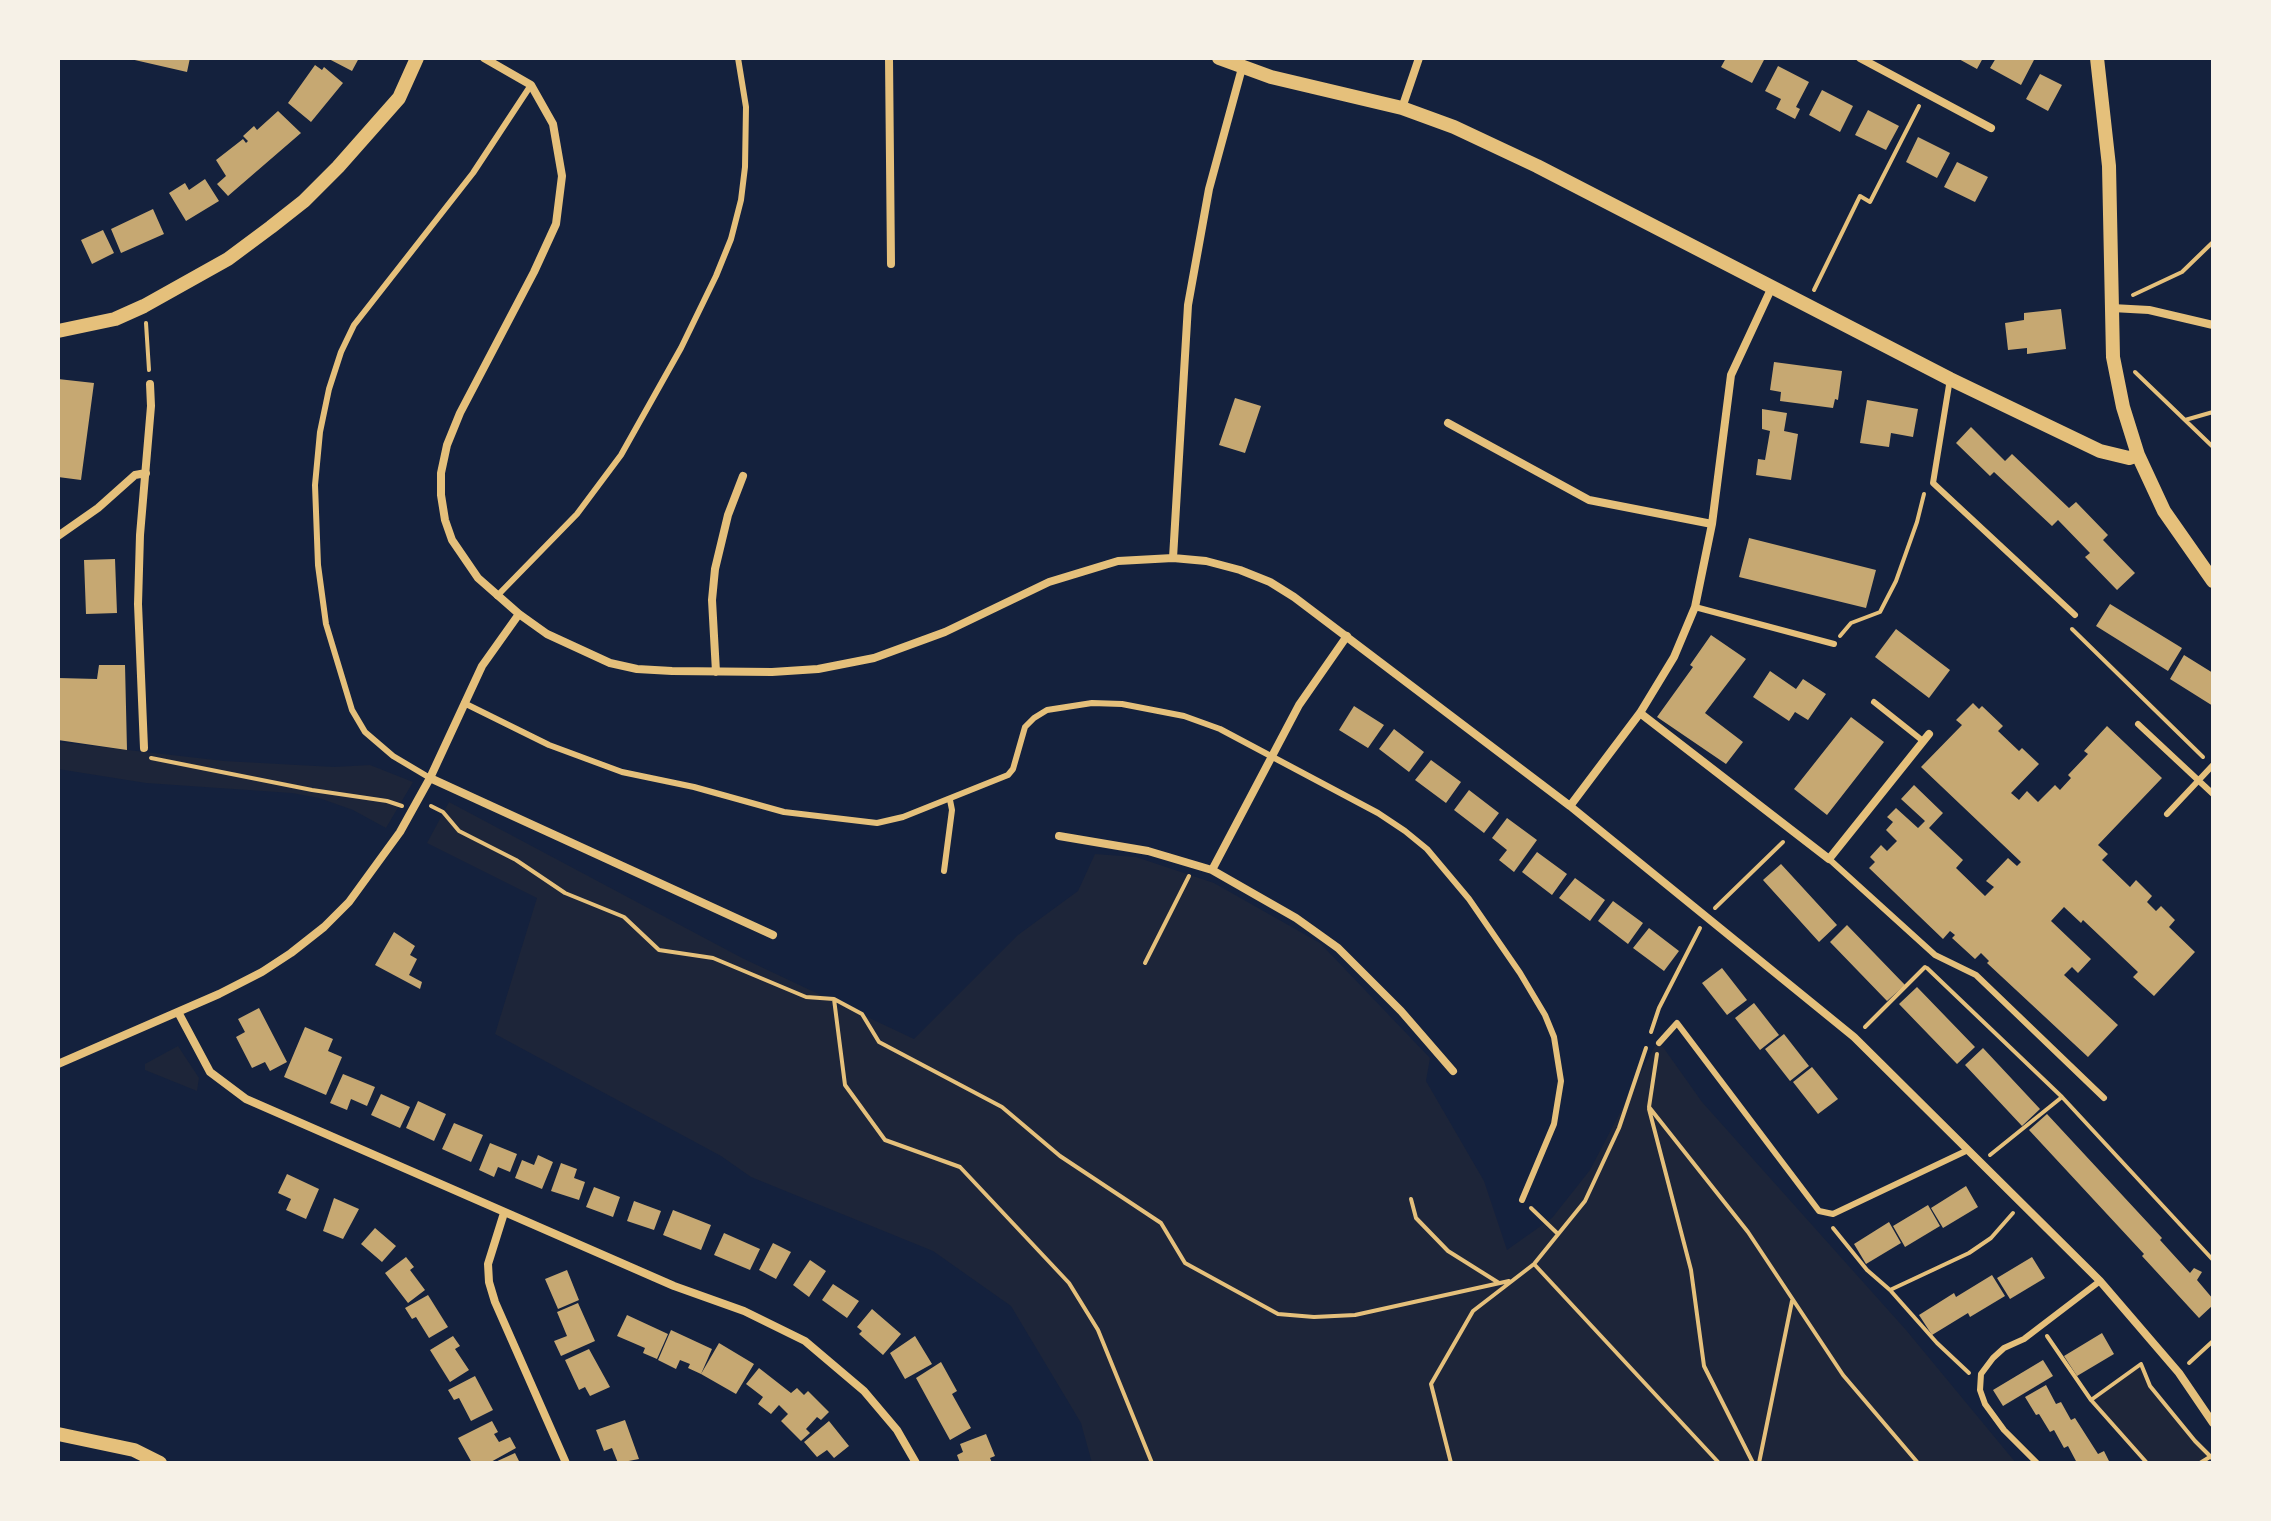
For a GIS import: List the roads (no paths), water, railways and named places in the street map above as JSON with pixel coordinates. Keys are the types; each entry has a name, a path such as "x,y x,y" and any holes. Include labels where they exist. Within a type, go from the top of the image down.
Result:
{"street":[{"path":"58,331 115,319 144,306 228,259 261,235 304,201 399,98 417,58"},
{"path":"484,58 531,85 553,124 560,151 562,189 556,224 460,413 447,445 441,473 443,508 452,540 478,578 519,614 547,634 610,663 637,669 716,672 818,669 874,658 945,632 1049,582 1118,561 1173,558 1206,561 1270,582 1347,636 1570,806 1854,1037 2100,1281 2179,1373 2213,1423"},
{"path":"889,58 891,264"},
{"path":"1219,58 1283,80 1402,108 1454,127 1537,166 1950,379 2100,451 2129,458 2138,455"},
{"path":"1402,108 1419,58"},
{"path":"1860,58 1991,128"},
{"path":"2097,58 2109,166 2110,308 2123,407 2138,455 2164,511 2213,581"},
{"path":"1173,558 1188,305 1209,189 1242,68"},
{"path":"1570,806 1640,713 1674,657 1695,607 1712,524 1731,375 1772,287"},
{"path":"2110,308 2149,310 2213,325"},
{"path":"144,748 138,604 150,384"},
{"path":"1448,423 1589,500 1712,524"},
{"path":"58,536 98,508 135,475 146,473"},
{"path":"716,672 712,600 715,569 724,528 743,476"},
{"path":"59,1061 178,1012 262,972 324,927 373,871 417,801 482,666 519,614"},
{"path":"1212,870 1299,705 1347,636"},
{"path":"1640,713 1829,859 1926,737"},
{"path":"430,778 773,935"},
{"path":"1059,836 1148,851 1195,863 1296,918 1338,948 1401,1011 1453,1071"},
{"path":"178,1012 210,1072 246,1099 674,1286 744,1311 805,1341 864,1391 897,1430 916,1463"},
{"path":"504,1213 488,1264 489,1282 566,1463"},
{"path":"58,1434 134,1450 160,1463"}],"lane":[{"path":"497,596 577,514 621,455 681,348 716,276 731,239 745,167 746,107 738,58"},
{"path":"430,778 393,756 365,732 352,710 326,624 318,565 315,485 320,432 337,365 354,325 473,173 531,85"},
{"path":"1950,379 1933,483 2075,615"},
{"path":"1695,607 1834,644"},
{"path":"1874,702 1926,737"},
{"path":"464,703 584,760 784,812 877,823 950,800 1008,775 1013,769 1025,727 1047,710 1122,704 1184,716 1220,729 1378,813 1427,849 1469,899 1535,997 1554,1037 1560,1069 1560,1100 1550,1135 1522,1200"},
{"path":"2138,724 2213,794"},
{"path":"2167,814 2213,765"},
{"path":"944,871 952,810 950,800"},
{"path":"1829,859 1935,955 1976,975 2104,1098"},
{"path":"1659,1043 1677,1023 1819,1211 1833,1214 1968,1150"},
{"path":"2037,1463 1994,1419 1985,1404 1981,1374 1993,1358 2100,1281"}]}
